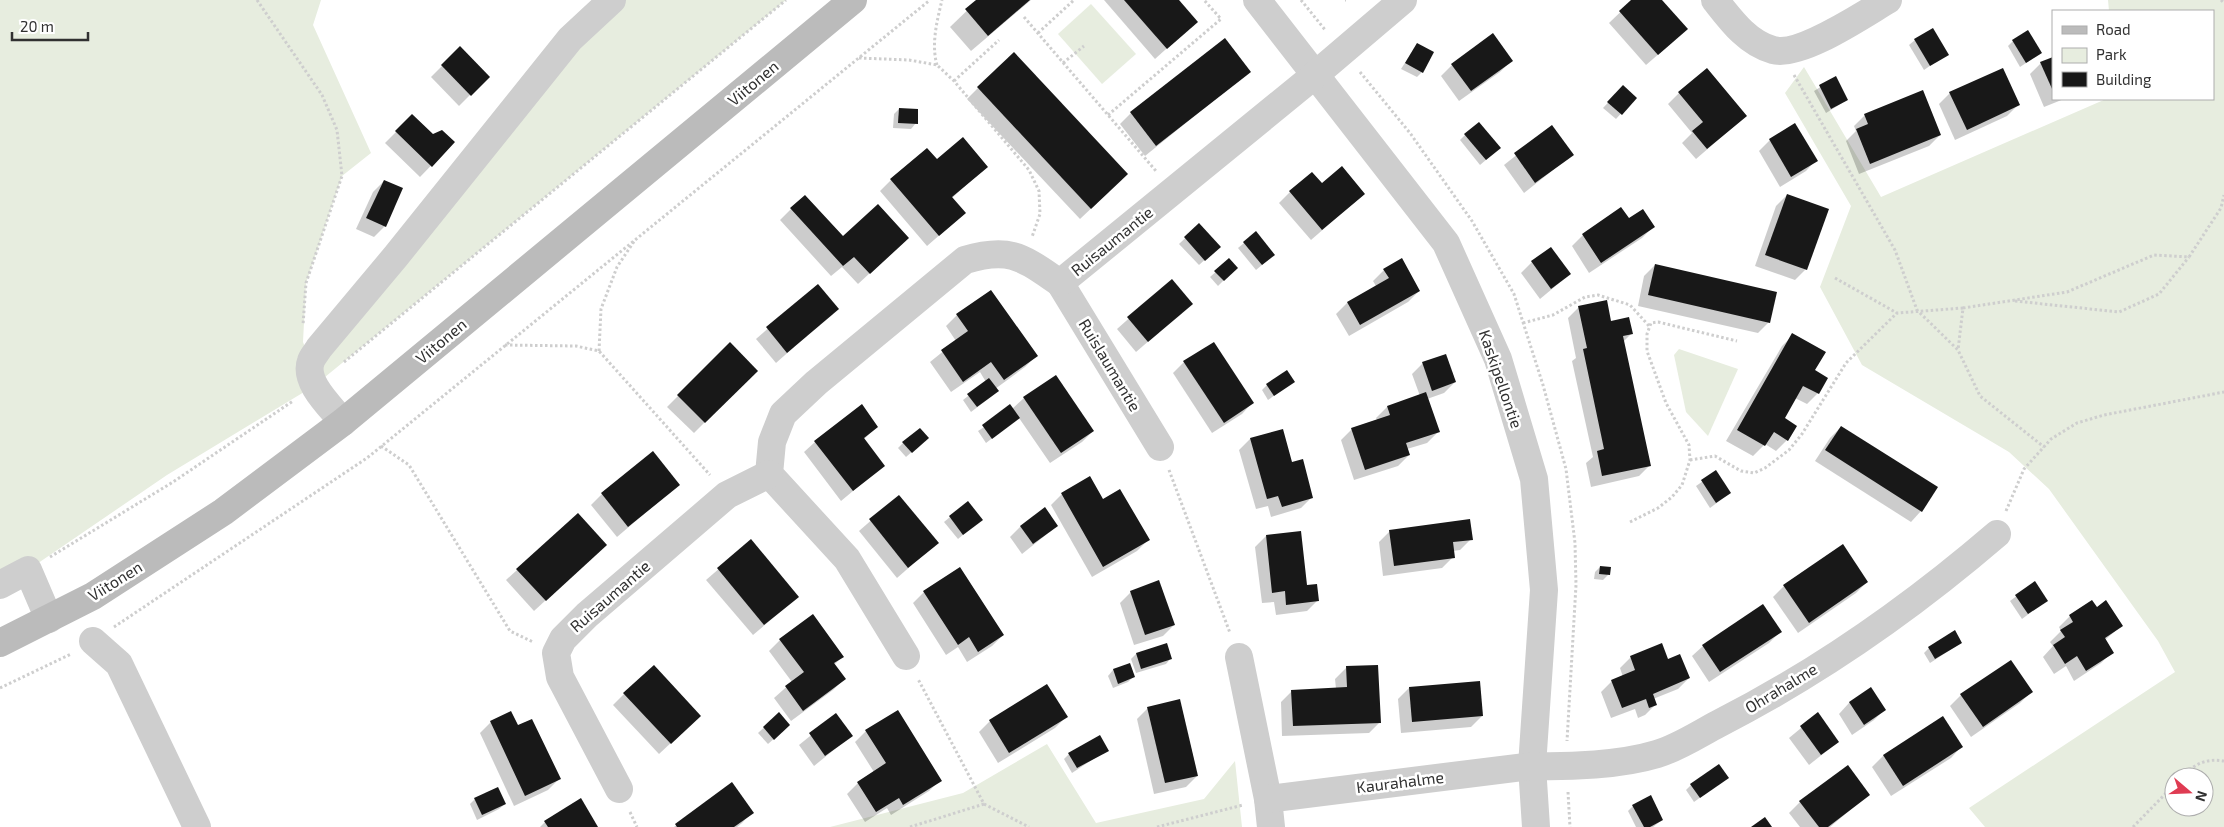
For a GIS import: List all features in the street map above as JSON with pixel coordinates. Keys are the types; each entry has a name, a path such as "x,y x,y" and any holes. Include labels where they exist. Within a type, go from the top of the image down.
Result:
{"main road":[{"name":"Viitonen","path":"0,642 93,596 222,512 342,422 853,0"}],"street":[{"path":"342,422 312,374 319,348 396,256 570,39 612,0"},
{"name":"Kaskipellontie","path":"1257,0 1446,243 1498,360 1534,479 1544,590 1532,766 1536,827"},
{"name":"Ruisaumantie","path":"556,653 563,639 575,626 727,495 769,474 772,442 783,414 816,383 965,260 988,253 1024,258 1060,283 1404,0"},
{"path":"1714,0 1734,25 1753,39 1773,50 1797,48 1815,41 1888,0"},
{"name":"Ruislaumantie","path":"1060,283 1160,447"},
{"path":"769,474 847,559 906,656"},
{"name":"Ohrahalme","path":"1532,766 1566,766 1616,761 1657,754 1682,742 1739,713 1836,655 1942,581 1997,534"},
{"path":"0,585 28,570 49,619"},
{"path":"93,641 119,664 197,827"},
{"path":"556,653 560,676 619,789"},
{"path":"1240,657 1268,799 1271,827"},
{"name":"Kaurahalme","path":"1268,799 1532,766"}],"path":[{"path":"257,0 322,96 336,130 342,176 306,283 303,342 312,374"},
{"path":"28,570 174,482 786,0"},
{"path":"0,688 74,653 93,641 381,446 930,0"},
{"path":"942,0 937,23 934,56 937,65 954,80 1029,170 1039,191 1040,214 1024,258"},
{"path":"1038,33 1074,0"},
{"path":"1108,115 1221,19 1204,0"},
{"path":"1024,17 1173,191"},
{"path":"954,80 999,40"},
{"path":"1063,63 1084,46"},
{"path":"1779,50 1895,250 1917,310 1958,350 1980,396 2044,447"},
{"path":"858,58 909,60 937,65"},
{"path":"2009,301 2120,312 2159,294 2189,257 2221,208 2224,195"},
{"path":"599,351 601,309 617,267 638,236"},
{"path":"1690,460 1715,456 1740,471 1754,473 1765,468 1789,450 1802,434 1846,363 1897,313 1963,308 2067,292 2154,255 2189,257"},
{"path":"1835,278 1897,313"},
{"path":"1523,323 1553,315 1585,297 1598,296 1630,305 1650,327"},
{"path":"1958,350 1963,308"},
{"path":"1630,522 1658,508 1672,497 1682,485 1690,460 1689,445 1666,403 1647,351 1647,334 1651,324 1658,322 1737,340"},
{"path":"504,345 576,346 599,351 727,495"},
{"path":"1997,534 2024,469 2052,439 2077,423 2104,415 2224,392"},
{"path":"381,446 409,465 510,631 556,653"},
{"path":"1160,447 1240,657"},
{"path":"906,656 984,804 1029,827"},
{"path":"2193,767 2211,759 2224,761"},
{"path":"2133,827 2164,795"},
{"path":"1157,827 1268,799"},
{"path":"910,827 984,804"}],"green space":[{"path":"0,0 321,0 313,25 371,153 342,176 306,283 303,342 310,361 612,0 786,0 314,386 167,475 28,570 0,585"},
{"path":"2108,0 2224,0 2224,827 1985,827 1969,808 2175,672 2158,641 2049,489 2009,452 1862,365 1820,287 1851,206 1785,93 1804,67 1881,197 2104,100 2214,100 2214,10 2109,10"},
{"path":"1091,4 1136,54 1102,84 1058,34"},
{"path":"1679,349 1738,369 1708,436 1686,412 1674,355"},
{"path":"1047,744 1096,823 1204,799 1235,761 1242,827 830,827 963,793"}],"building":[{"path":"976,0 1030,0 988,36 965,9"},
{"path":"1124,0 1179,0 1198,22 1167,49"},
{"path":"1631,0 1662,0 1688,29 1658,55 1619,11"},
{"path":"1933,28 1949,55 1930,66 1914,39"},
{"path":"2028,30 2042,53 2026,63 2012,40"},
{"path":"1493,33 1513,61 1471,91 1451,64"},
{"path":"1225,38 1251,72 1156,146 1130,112"},
{"path":"1417,43 1434,52 1423,73 1405,63"},
{"path":"460,46 490,77 471,96 441,65"},
{"path":"1014,52 1128,174 1091,209 977,87"},
{"path":"2052,57 2052,89 2040,62"},
{"path":"1707,68 1747,116 1707,149 1692,131 1703,122 1678,92"},
{"path":"2003,68 2020,105 1967,130 1949,92"},
{"path":"1836,76 1848,100 1831,109 1819,85"},
{"path":"1623,85 1637,98 1622,115 1607,102"},
{"path":"1923,90 1941,135 1870,164 1856,129 1868,124 1864,114"},
{"path":"899,108 918,109 918,124 898,123"},
{"path":"412,114 433,134 442,130 455,142 432,167 395,131"},
{"path":"1479,122 1501,148 1486,160 1464,134"},
{"path":"1795,123 1818,161 1791,177 1769,139"},
{"path":"1552,125 1574,155 1535,183 1514,153"},
{"path":"963,137 988,167 952,197 966,213 939,236 890,179 927,148 937,159"},
{"path":"1342,166 1365,194 1322,230 1289,191 1312,172 1322,183"},
{"path":"384,180 403,188 386,227 366,218"},
{"path":"1787,194 1829,209 1807,270 1765,255"},
{"path":"805,195 843,236 878,204 909,238 870,274 854,257 843,266 790,208"},
{"path":"1621,207 1629,218 1643,209 1655,227 1601,263 1582,234"},
{"path":"1199,223 1221,247 1205,261 1184,237"},
{"path":"1256,231 1275,255 1262,265 1243,242"},
{"path":"1551,247 1571,274 1551,289 1531,261"},
{"path":"1229,258 1238,268 1224,281 1214,271"},
{"path":"1402,258 1420,291 1360,325 1347,302 1389,278 1383,269"},
{"path":"1655,264 1777,292 1770,323 1648,295"},
{"path":"1172,279 1193,304 1148,342 1127,317"},
{"path":"818,284 839,309 787,353 766,327"},
{"path":"991,290 1038,356 1004,380 991,362 963,382 941,350 968,331 956,314"},
{"path":"1607,300 1611,321 1629,317 1633,334 1623,336 1651,466 1602,476 1597,451 1604,449 1583,349 1587,348 1578,306"},
{"path":"1792,333 1826,352 1815,370 1828,378 1819,394 1803,386 1785,418 1797,426 1788,441 1774,432 1765,446 1737,430"},
{"path":"730,342 758,371 705,423 677,395"},
{"path":"1214,342 1254,403 1224,423 1183,361"},
{"path":"1446,354 1456,382 1432,391 1422,362"},
{"path":"1287,370 1295,382 1274,396 1266,384"},
{"path":"1056,375 1094,431 1061,453 1023,397"},
{"path":"989,378 999,391 977,407 967,394"},
{"path":"1426,392 1440,432 1406,443 1410,455 1365,470 1351,428 1390,415 1387,406"},
{"path":"862,404 878,427 864,438 885,466 853,491 814,441"},
{"path":"1010,404 1020,418 992,439 982,425"},
{"path":"1841,426 1938,487 1922,512 1825,450"},
{"path":"920,428 929,438 912,453 902,442"},
{"path":"1283,429 1292,462 1303,459 1313,498 1282,507 1278,496 1267,499 1250,438"},
{"path":"653,451 680,485 628,527 601,493"},
{"path":"1716,470 1731,493 1716,503 1701,480"},
{"path":"1090,476 1103,499 1120,489 1150,540 1103,567 1061,493"},
{"path":"899,495 939,543 908,568 869,519"},
{"path":"968,501 983,520 963,535 949,516"},
{"path":"1045,507 1058,526 1033,544 1020,526"},
{"path":"578,513 607,545 546,601 516,569"},
{"path":"1470,519 1473,540 1453,542 1455,558 1394,566 1389,530"},
{"path":"1301,531 1307,585 1317,584 1319,601 1286,605 1285,591 1272,593 1266,535"},
{"path":"751,539 799,597 764,625 717,568"},
{"path":"1843,544 1868,582 1809,623 1783,585"},
{"path":"1600,566 1611,567 1610,575 1599,574"},
{"path":"960,567 1004,635 978,652 969,637 958,645 923,591"},
{"path":"1159,580 1175,625 1145,635 1130,591"},
{"path":"2035,581 2048,601 2028,614 2015,595"},
{"path":"2092,600 2097,607 2106,600 2123,626 2105,638 2114,653 2086,671 2077,656 2065,664 2053,645 2065,637 2060,630 2073,622 2069,615"},
{"path":"1763,604 1782,632 1720,672 1702,645"},
{"path":"813,614 844,657 834,663 846,679 803,711 785,686 804,672 779,639"},
{"path":"1955,630 1962,643 1935,659 1928,647"},
{"path":"1167,643 1172,659 1141,669 1136,653"},
{"path":"1662,643 1668,659 1680,654 1690,678 1653,694 1657,705 1649,708 1646,699 1622,708 1611,680 1635,670 1630,656"},
{"path":"2011,660 2033,692 1983,727 1960,694"},
{"path":"1130,663 1135,677 1118,684 1113,669"},
{"path":"654,665 701,716 671,744 623,693"},
{"path":"1378,665 1381,723 1293,726 1291,690 1347,687 1346,666"},
{"path":"1480,681 1483,716 1412,722 1409,687"},
{"path":"1047,684 1068,717 1009,753 989,720"},
{"path":"1871,687 1886,710 1864,725 1849,702"},
{"path":"1180,699 1198,776 1165,783 1147,707"},
{"path":"898,710 942,781 903,805 899,798 876,812 857,782 886,763 865,730"},
{"path":"511,711 518,725 532,719 561,779 525,796 490,721"},
{"path":"779,712 790,725 774,740 763,727"},
{"path":"1818,712 1839,742 1821,755 1800,726"},
{"path":"836,713 853,736 825,756 809,733"},
{"path":"1943,716 1963,747 1903,786 1883,755"},
{"path":"1100,735 1109,751 1077,768 1068,753"},
{"path":"1719,764 1729,778 1700,798 1690,784"},
{"path":"1848,765 1870,795 1828,827 1819,827 1799,801"},
{"path":"732,782 754,813 734,827 677,827 675,824"},
{"path":"498,787 506,804 482,815 474,798"},
{"path":"1651,795 1663,820 1650,827 1644,827 1632,805"},
{"path":"581,798 598,827 548,827 544,821"},
{"path":"1765,817 1772,827 1751,827"}]}
